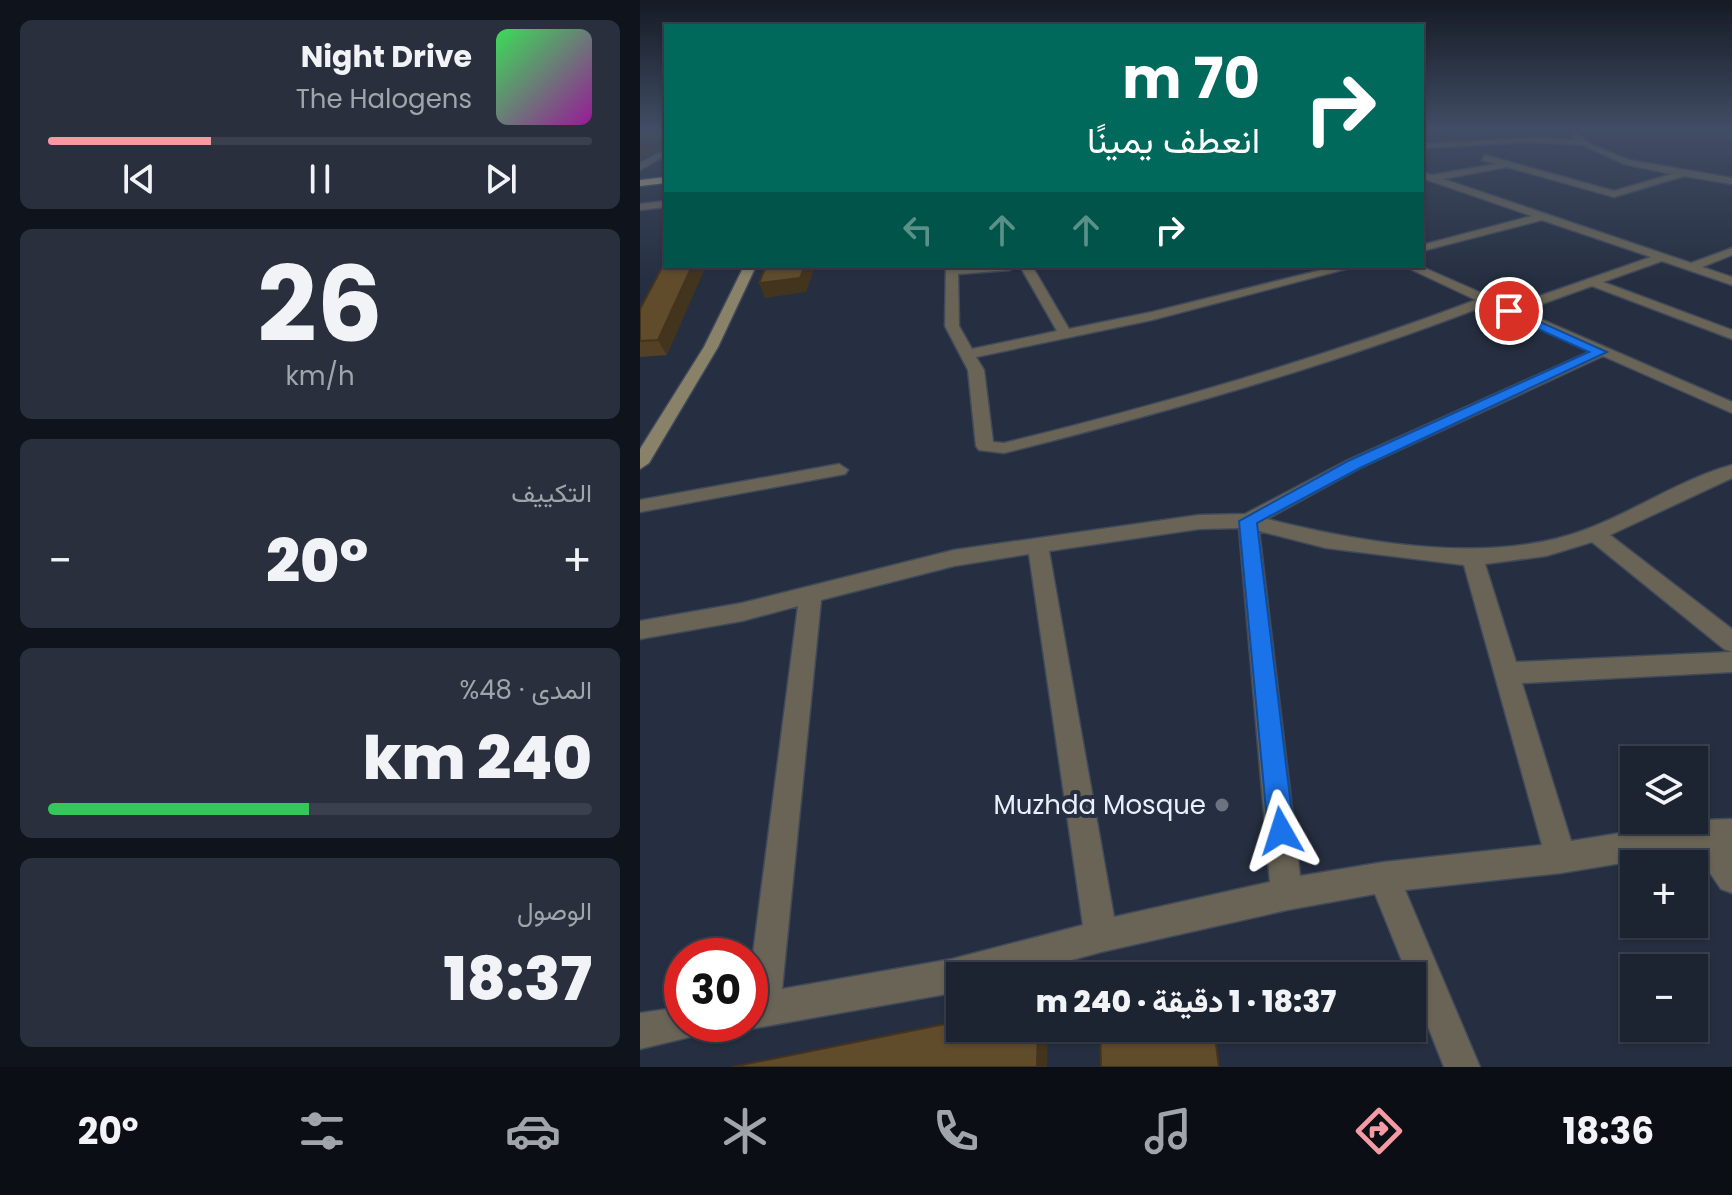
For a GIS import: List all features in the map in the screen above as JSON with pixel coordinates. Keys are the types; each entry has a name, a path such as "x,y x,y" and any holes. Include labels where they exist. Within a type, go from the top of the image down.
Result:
{"street":[{"path":"1434,180 1732,281"},
{"path":"1562,180 1614,194 1664,180"},
{"path":"1656,180 1661,181"},
{"path":"640,207 664,204"},
{"path":"1424,247 1540,217"},
{"path":"1689,268 1732,251"},
{"path":"1509,311 1659,258"},
{"path":"640,463 711,347 749,268"},
{"path":"952,268 952,326 976,370 985,446 1004,448 1219,391 1393,338 1484,301"},
{"path":"1027,268 1065,334"},
{"path":"967,354 1343,268"},
{"path":"1414,268 1732,408"},
{"path":"1595,283 1732,335"},
{"path":"1248,521 1354,464 1600,352"},
{"path":"640,506 839,470"},
{"path":"640,630 742,612 954,558 1114,532 1248,521 1326,541 1473,558 1546,549 1595,534 1670,496 1732,471"},
{"path":"1248,521 1287,894"},
{"path":"1595,534 1732,642"},
{"path":"1038,544 1101,936"},
{"path":"1473,558 1561,858"},
{"path":"766,938 811,594"},
{"path":"1507,673 1732,662"},
{"path":"768,1009 952,976 1101,936 1287,894 1384,877 1561,858 1717,834 1732,878"},
{"path":"1384,877 1462,1067"},
{"path":"640,1031 664,1027"}],"building":[{"path":"664,264 664,268 691,268 658,340 640,341 640,309"},
{"path":"765,268 804,268 800,278 759,283"},
{"path":"946,1024 946,1042 1038,1042 1037,1067 732,1067"},
{"path":"1100,1042 1216,1042 1219,1067 1101,1067"}],"place":[{"name":"Muzhda Mosque","path":"1222,805"}],"route":[{"path":"1281,831 1248,521 1354,464 1600,352 1509,311"}]}
